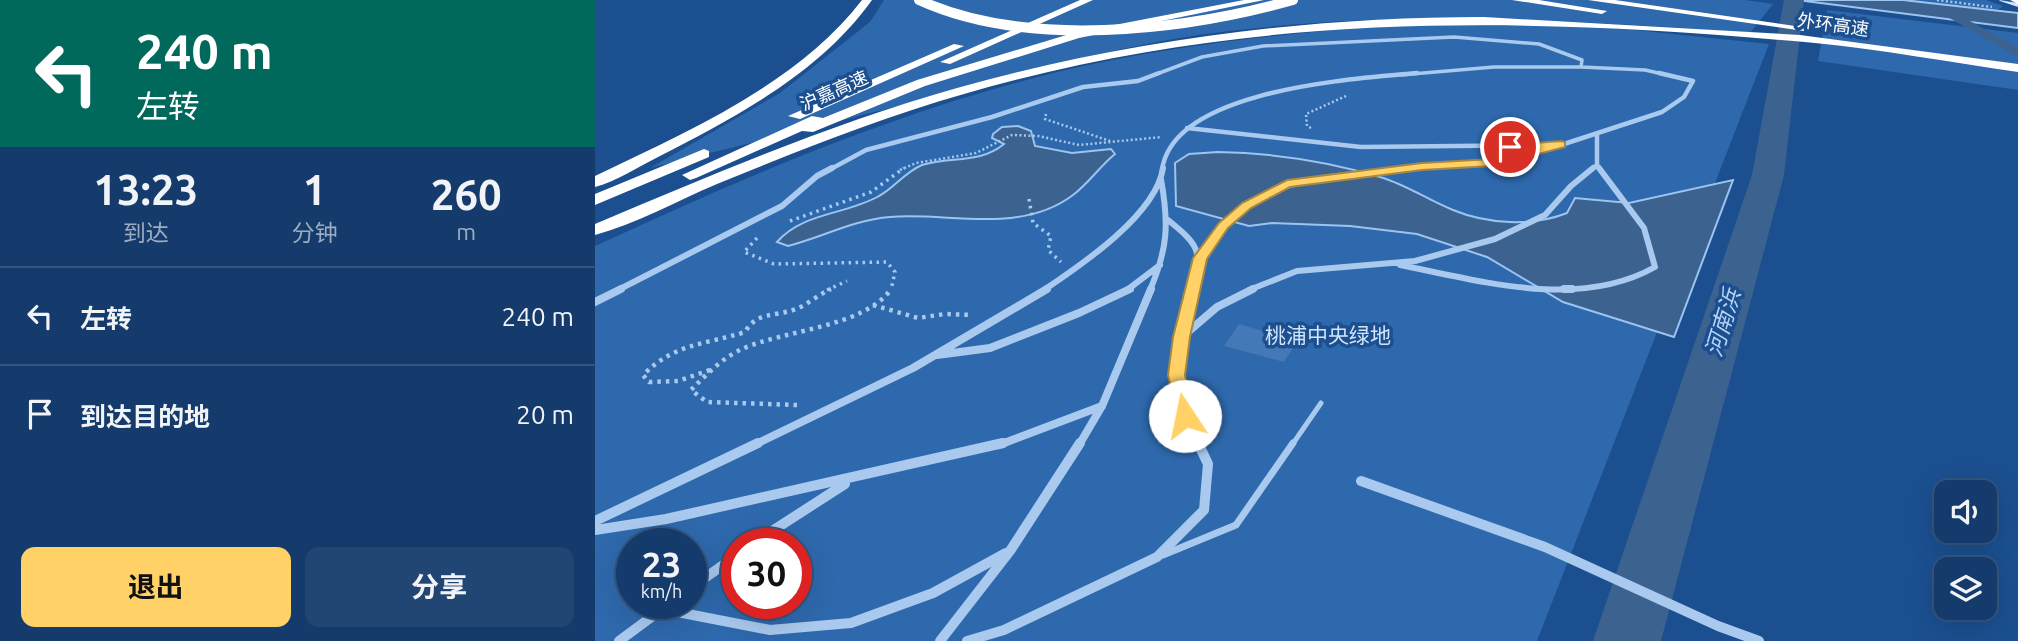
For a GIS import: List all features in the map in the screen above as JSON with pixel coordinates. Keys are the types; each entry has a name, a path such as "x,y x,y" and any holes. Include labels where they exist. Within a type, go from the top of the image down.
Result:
{"highway":[{"path":"595,182 725,114 798,67 838,33 867,0"},
{"path":"919,0 949,14 979,21 1068,28 1161,25 1204,20 1246,13 1293,0"},
{"name":"沪嘉高速","path":"595,200 1066,0"},
{"name":"沪嘉高速","path":"595,216 1088,0"},
{"path":"595,223 921,82 1077,35 1259,0"},
{"path":"1517,0 1815,32"},
{"path":"1593,0 1761,28"},
{"path":"1621,0 1761,28"},
{"path":"595,230 800,145 896,111 1051,68 1182,42 1329,25 1487,20 1815,32"},
{"name":"外环高速","path":"1815,32 1921,42 2018,56"},
{"name":"外环高速","path":"1815,32 2018,68"}],"street":[{"path":"2002,0 2016,2"},
{"path":"595,302 782,206 817,176 866,150 992,117 1083,87 1138,81 1202,57 1263,46 1484,38 1564,49 1582,60 1581,67"},
{"path":"940,641 1010,551 1061,476 1102,406 1161,265 1168,220 1161,179 1164,157 1187,128 1234,104 1304,88 1449,70 1581,67 1645,70 1693,81 1684,97 1662,112 1561,145 1492,163 1383,171 1287,184 1256,199 1223,226 1200,258 1182,337 1177,375 1185,416 1208,464 1204,510 1157,557 1004,631 967,641"},
{"path":"1187,128 1361,147 1561,145"},
{"path":"1389,264 1516,286 1576,287 1642,278 1655,267 1651,248 1644,228 1597,165 1597,134"},
{"path":"1182,337 1217,307 1297,271 1389,264 1448,255 1495,239 1545,215 1571,186 1597,165"},
{"path":"595,521 833,406 934,355 997,319 1093,257 1125,227 1161,179"},
{"path":"1168,220 1190,238 1200,258"},
{"path":"934,355 990,348 1079,313 1124,293 1161,265"},
{"path":"595,530 666,519 990,449 1102,406"},
{"path":"777,528 849,481"},
{"path":"1361,481 1545,547 1718,626 1759,641"},
{"path":"707,616 770,630 851,623 933,593 1010,551"},
{"path":"619,641 649,619"}],"lane":[{"path":"1157,557 1236,525 1321,403"}],"path":[{"path":"1937,0 2003,9"},
{"path":"1318,131 1307,126 1306,114 1331,101 1357,93"},
{"path":"1050,108 1045,119 1116,142"},
{"path":"782,225 871,192 884,185 896,172 916,163 976,153 1012,135 1038,136 1079,145 1182,135"},
{"path":"1029,199 1029,218 1038,232 1051,236 1048,250 1061,261 1064,276"},
{"path":"763,234 744,252 768,264 830,265 871,259 887,262 895,272 891,290 873,305 843,320 778,335 739,350 711,370 691,390 707,402 833,406"},
{"path":"711,370 678,381 649,382 643,375 669,351 691,342 726,339 745,332 750,323 760,316 797,309 847,281"},
{"path":"873,305 918,318 945,314 997,319"}],"green space":[{"path":"884,0 1745,0 1773,4 1750,33 1489,19 1359,21 1229,31 1147,44 1066,62 650,168 780,93 870,22"},
{"path":"1906,0 1986,0 2003,6 1996,11"},
{"path":"1827,10 2018,33 2018,90 1818,61"},
{"name":"桃浦中央绿地","path":"1393,25 1595,26 1769,44 1537,641 595,641 595,246 777,166 902,118 1028,79 1093,64 1242,40"}],"shaded area":[{"path":"1797,0 1903,0 2018,13 2018,28"},
{"path":"1018,126 1031,131 1035,146 1072,153 1111,149 1115,154 1073,195 1030,215 984,219 890,217 851,225 788,246 777,242 787,232 812,219 879,196 922,165 975,157 995,150 1004,144 992,138 993,134 1002,127"},
{"path":"1218,152 1280,156 1340,166 1390,180 1466,215 1510,222 1539,220 1567,213 1575,198 1629,203 1733,180 1674,337 1563,302 1487,257 1417,234 1350,226 1272,223 1249,226 1176,206 1175,163 1189,154"}],"building":[{"path":"1239,324 1297,341 1284,362 1224,346"}],"waterway":[{"name":"河南浜","path":"1627,641 1768,175 1794,0"},
{"path":"1950,14 2018,53"}],"route":[{"path":"1185,416 1177,375 1182,337 1200,258 1223,226 1246,205 1287,184 1317,178 1422,166 1492,163 1561,145 1510,147"}]}
